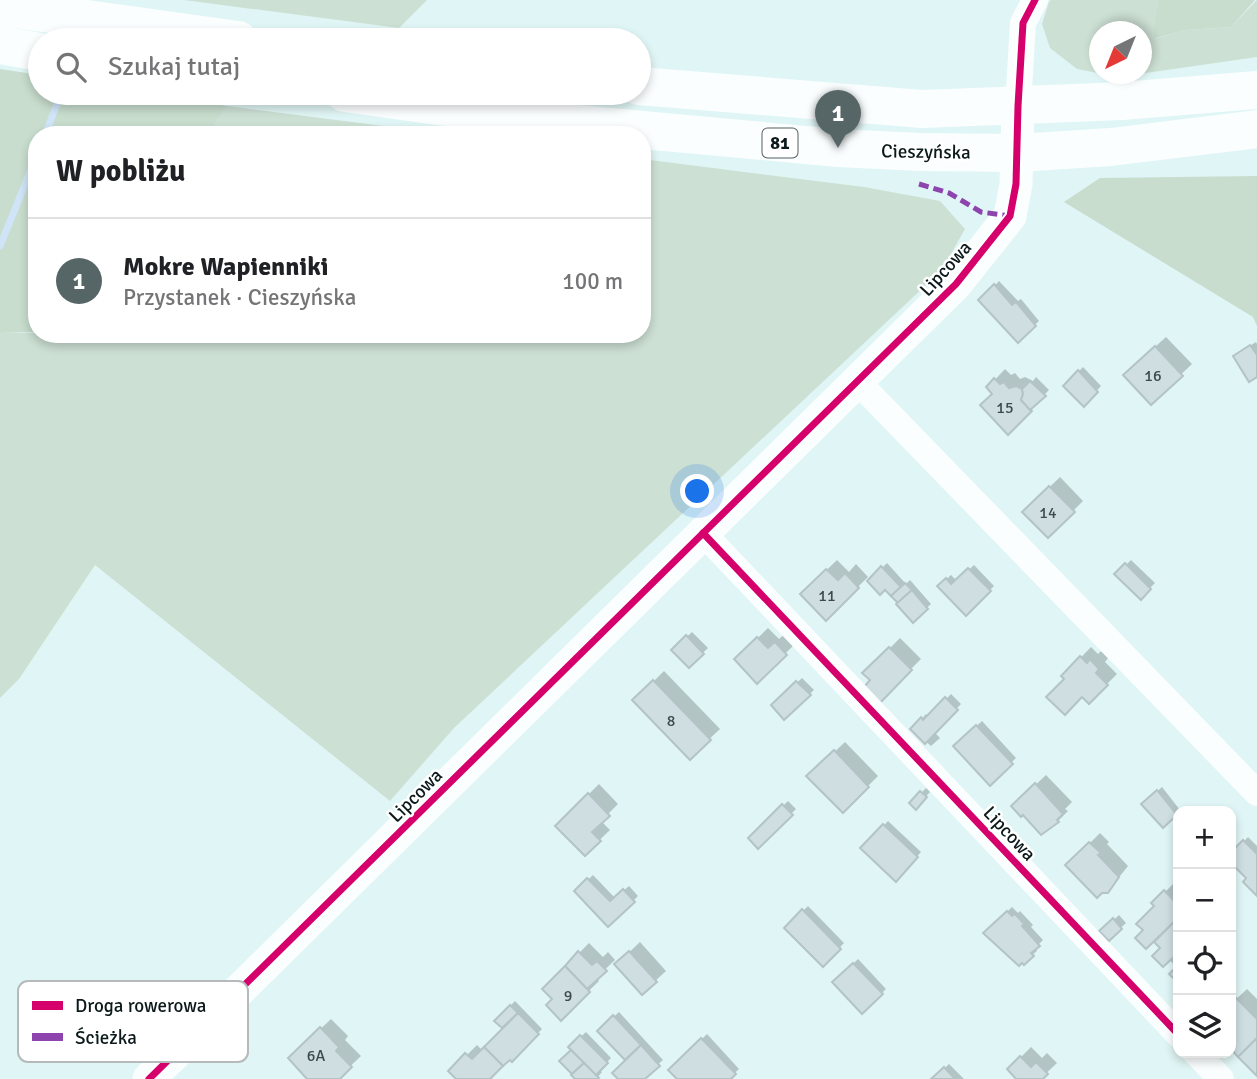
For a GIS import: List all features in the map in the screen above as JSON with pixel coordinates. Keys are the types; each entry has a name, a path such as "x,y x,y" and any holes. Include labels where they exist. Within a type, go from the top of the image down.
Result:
{"main road":[{"path":"0,7 151,28"},
{"path":"0,45 28,50"},
{"path":"651,87 922,109 1122,101 1257,90"},
{"name":"Cieszyńska","path":"431,105 599,126"},
{"name":"Cieszyńska","path":"651,131 838,148 1017,153 1111,147 1257,129"}],"street":[{"path":"1018,106 1023,23 1035,0"},
{"name":"Lipcowa","path":"248,981 956,284 1010,216 1016,184 1018,106"},
{"path":"857,381 1257,793"},
{"name":"Lipcowa","path":"703,533 1173,1029"},
{"path":"1201,1058 1221,1079"},
{"name":"Lipcowa","path":"149,1079 166,1062"}],"green space":[{"path":"184,0 427,0 399,28"},
{"path":"1051,0 1158,0 1154,39 1185,30 1231,27 1257,0 1257,57 1152,73 1152,21 1089,21 1089,71 1077,69 1050,48 1042,24"},
{"path":"1158,0 1255,0 1231,27 1185,30 1153,39"},
{"path":"0,69 28,73 28,105 227,106 213,126 28,126 28,332 0,333"},
{"path":"227,106 384,126 213,126"},
{"path":"651,160 864,187 940,201 965,229 942,270 454,728 390,801 95,565 19,679 0,698 0,333 28,333 28,343 651,343"},
{"path":"1257,176 1257,326 1253,317 1064,202 1100,178"}],"building":[{"path":"994,284 1012,305 1016,302 1036,326 1018,343 978,300"},
{"path":"1250,345 1257,355 1257,377 1249,382 1233,356"},
{"path":"1155,346 1183,376 1151,405 1123,375"},
{"path":"1078,370 1098,392 1084,407 1063,386"},
{"path":"994,378 1000,384 1004,382 1009,388 1016,386 1022,389 1021,400 1032,411 1008,435 980,405 992,394 986,387"},
{"path":"1030,381 1046,396 1030,410 1021,400 1022,389"},
{"path":"1049,486 1075,512 1048,538 1022,512"},
{"path":"1125,563 1151,589 1141,600 1114,574"},
{"path":"881,566 901,587 891,596 885,590 880,595 867,581"},
{"path":"968,568 991,591 966,616 937,586 946,578 951,584"},
{"path":"826,569 838,580 845,573 859,588 826,621 800,594"},
{"path":"905,583 912,590 898,603 891,596"},
{"path":"912,590 928,609 913,623 896,604"},
{"path":"686,635 704,654 689,668 671,650"},
{"path":"757,637 768,648 775,642 787,655 757,684 734,659"},
{"path":"889,647 912,670 880,703 864,687 870,680 862,673"},
{"path":"1080,656 1087,663 1090,659 1099,669 1096,673 1108,685 1089,704 1082,697 1065,715 1046,697 1064,679 1061,676"},
{"path":"653,680 711,740 690,760 632,700"},
{"path":"796,681 811,695 784,720 771,705"},
{"path":"945,697 958,710 925,744 910,729 921,717 923,720"},
{"path":"976,725 1013,764 990,786 953,746"},
{"path":"834,750 869,787 843,813 806,776"},
{"path":"1035,783 1063,814 1057,820 1059,822 1041,835 1011,806"},
{"path":"1157,790 1173,810 1173,819 1163,828 1141,804"},
{"path":"920,791 927,797 916,810 909,803"},
{"path":"588,793 610,816 592,832 601,841 585,856 555,826"},
{"path":"782,804 793,815 758,849 748,838"},
{"path":"883,824 918,857 896,882 860,848"},
{"path":"1243,840 1257,854 1257,896 1243,882 1246,878 1236,868 1236,847"},
{"path":"1089,842 1119,877 1108,893 1102,893 1097,898 1065,865"},
{"path":"587,878 610,901 623,889 635,902 608,927 574,891"},
{"path":"1164,890 1173,900 1173,923 1146,949 1135,938 1143,930 1136,924 1154,906 1151,903"},
{"path":"802,909 841,949 823,967 784,928"},
{"path":"1007,911 1012,916 1015,914 1040,946 1031,953 1034,956 1024,965 1022,963 1019,966 983,933"},
{"path":"1113,918 1122,929 1109,941 1099,931"},
{"path":"1173,923 1173,958 1163,967 1152,956 1160,948 1154,942"},
{"path":"578,951 592,965 597,961 607,971 587,989 565,966"},
{"path":"629,951 657,982 642,995 614,964"},
{"path":"853,963 883,994 862,1014 832,982"},
{"path":"565,966 590,992 561,1021 546,1005 552,999 542,989"},
{"path":"1236,998 1257,1019 1257,1038 1238,1057"},
{"path":"510,1005 518,1013 502,1028 494,1021"},
{"path":"518,1013 539,1034 512,1062 510,1060 503,1066 484,1047"},
{"path":"613,1015 641,1045 625,1060 597,1031"},
{"path":"320,1027 339,1047 336,1051 352,1067 340,1079 307,1079 288,1058"},
{"path":"580,1035 608,1063 596,1075 568,1047"},
{"path":"701,1038 736,1074 731,1079 677,1079 668,1070"},
{"path":"1257,1038 1257,1076 1238,1057"},
{"path":"641,1045 660,1066 645,1079 618,1079 612,1073"},
{"path":"484,1047 503,1066 490,1079 456,1079 448,1071 465,1053 472,1059"},
{"path":"571,1050 584,1063 572,1074 559,1061"},
{"path":"1020,1056 1031,1067 1036,1062 1048,1074 1043,1079 1016,1079 1007,1069"},
{"path":"584,1063 598,1079 575,1079 571,1075"},
{"path":"944,1067 955,1079 931,1079"}],"waterway":[{"path":"48,126 57,105"},
{"path":"0,246 28,177"}],"marked path":[{"path":"919,184 949,193 981,212 1010,216"}],"cycle path":[{"path":"248,981 956,284 1010,216 1016,184 1023,23 1035,0"},
{"path":"703,533 1173,1029"},
{"path":"149,1079 166,1062"}],"place":[{"name":"Mokre Wapienniki","path":"838,148"}]}
